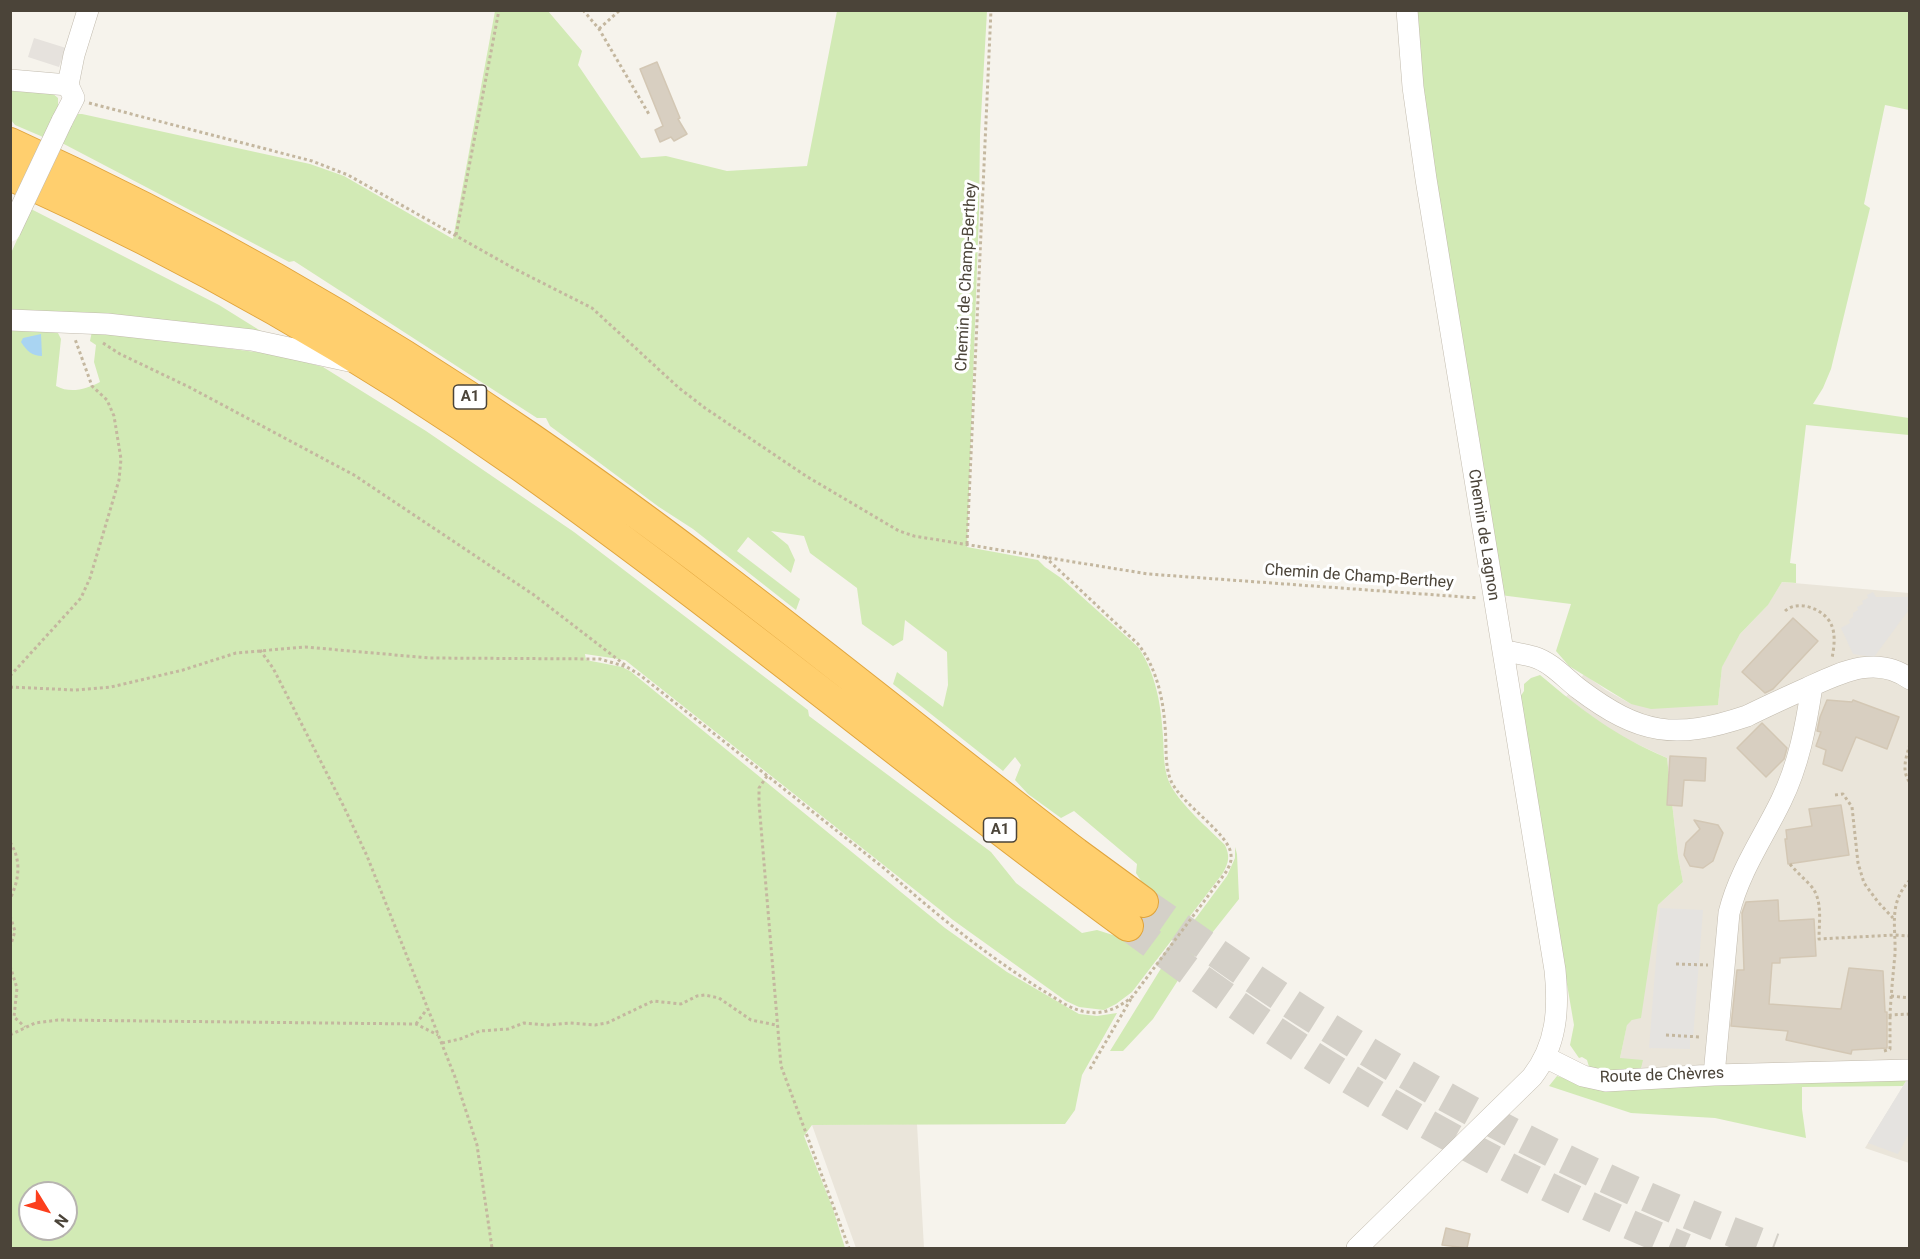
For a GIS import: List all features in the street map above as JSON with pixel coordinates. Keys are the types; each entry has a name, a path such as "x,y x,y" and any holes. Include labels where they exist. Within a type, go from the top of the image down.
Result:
{"highway":[{"name":"A1","path":"10,143 132,200 224,249 369,332 534,440 659,531 1066,846 1136,914 1044,864 660,567 520,466 368,365 199,268 64,199 10,175"}],"street":[{"path":"10,231 62,121 71,92 74,55 88,10"},
{"name":"Chemin de Lagnon","path":"1407,10 1413,87 1426,179 1556,981 1557,1018 1545,1057"},
{"path":"10,80 71,92"},
{"path":"10,320 74,330 107,324 252,340 368,365"},
{"path":"1503,650 1535,657 1607,710 1636,724 1653,729 1681,729 1731,721 1747,716 1820,682 1859,668 1877,666 1910,678"},
{"path":"1509,688 1524,674 1545,663"},
{"path":"1714,1074 1732,900 1745,869 1781,801 1797,762 1820,682"},
{"path":"1357,1248 1523,1086 1539,1068 1545,1057"},
{"name":"Route de Chèvres","path":"1545,1057 1583,1076 1606,1081 1714,1074 1910,1070"}],"path":[{"path":"456,235 499,10"},
{"path":"583,10 598,29 650,116"},
{"path":"598,29 620,10"},
{"name":"Chemin de Champ-Berthey","path":"967,544 991,10"},
{"name":"Chemin de Champ-Berthey","path":"71,92 330,167 348,175 515,269 592,308 679,388 705,408 806,476 899,531 926,540 967,544 1148,574 1494,600"},
{"path":"10,676 81,598 90,578 119,480 121,459 114,416 107,400 92,386 74,330"},
{"path":"101,341 120,354 210,398 354,475 534,595 640,675 885,869 959,932 1009,968 1081,1011 1105,1012 1123,1004 1133,996"},
{"path":"1044,556 1145,653 1160,691 1165,724 1167,766 1171,781 1185,801 1220,835 1232,855 1226,872 1133,996 1090,1069"},
{"path":"1785,611 1789,608 1807,607 1818,611 1828,619 1832,626 1834,648 1820,682"},
{"path":"10,687 75,690 111,687 183,670 236,653 305,647 430,657 600,659 627,666"},
{"path":"259,650 273,668 367,856 439,1036 470,1119 477,1145 492,1248"},
{"path":"1910,744 1904,770 1904,775 1910,783"},
{"path":"767,776 759,788 759,803 781,1066 849,1248"},
{"path":"1835,795 1843,794 1852,807 1857,852 1864,883 1893,918"},
{"path":"10,843 16,851 18,877 10,899"},
{"path":"1790,864 1810,885 1816,896 1819,912 1819,939 1910,936"},
{"path":"1881,1053 1890,1049 1895,935 1893,918 1898,895 1910,879"},
{"path":"10,916 15,931 10,947"},
{"path":"1676,964 1699,965"},
{"path":"10,966 16,988 14,1017 25,1027"},
{"path":"441,1043 480,1031 508,1029 524,1023 548,1025 608,1023 653,1001 681,1004 697,996 705,995 718,998 752,1020 776,1025"},
{"path":"1891,996 1910,998"},
{"path":"416,1024 427,1007"},
{"path":"1890,1015 1910,1014"},
{"path":"10,1035 35,1023 58,1020 416,1024 439,1036"},
{"path":"1666,1035 1699,1037"}],"shaded area":[{"path":"34,38 66,48 59,67 28,57"},
{"path":"1782,582 1909,593 1909,1163 1865,1148 1908,1078 1644,1078 1620,1058 1627,1024 1632,1020 1658,905 1683,882 1667,758 1622,737 1566,697 1584,674 1631,704 1718,705 1722,666 1740,634 1767,606"},
{"path":"1873,592 1876,597 1909,597 1908,611 1874,657 1853,654 1841,628 1850,623 1849,620 1853,617 1853,613 1858,610 1857,607 1868,598 1867,595"},
{"path":"1660,908 1703,910 1693,1038 1690,1038 1690,1049 1649,1048"},
{"path":"1908,1078 1909,1133 1898,1154 1868,1143"},
{"path":"917,1124 924,1248 856,1248 812,1125"}],"green space":[{"path":"495,11 548,11 582,51 578,65 641,158 666,156 727,171 807,166 837,11 987,11 980,134 967,547 1038,560 1138,647 1153,678 1159,701 1164,762 1168,780 1176,794 1196,817 1225,845 1228,862 1223,873 1132,992 1104,1010 1079,1007 1066,1001 953,920 625,660 585,654 586,660 622,667 630,671 945,928 1007,972 1079,1014 1097,1016 1117,1013 1082,1075 1075,1110 1065,1124 812,1125 804,1136 833,1209 845,1248 11,1248 10,329 57,331 61,339 56,386 67,390 84,388 100,382 94,362 96,345 90,341 92,331 279,355 323,367 426,431 574,532 808,710 809,716 991,852 1016,883 1082,933 1097,930 1116,936 1145,896 1143,884 1136,873 1137,864 1074,811 1061,818 1028,794 1015,780 1021,765 1015,757 1003,771 893,684 897,672 943,707 948,685 947,652 905,620 903,640 893,646 862,624 857,588 810,553 804,536 771,531 788,545 795,560 791,573 748,537 737,551 800,599 796,610 693,529 659,507 550,426 546,418 537,418 294,261 289,262 62,143 78,114 82,114 310,164 344,176 453,239"},
{"path":"1416,11 1909,11 1909,110 1885,105 1864,204 1870,208 1831,369 1813,404 1909,418 1909,435 1806,425 1790,563 1796,564 1796,583 1782,582 1768,605 1740,634 1722,667 1718,705 1651,709 1631,704 1569,666 1556,651 1571,604 1500,595 1421,88"},
{"path":"11,88 51,92 58,98 58,108 43,137 15,125 11,120"},
{"path":"31,209 219,305 272,338 11,310 11,253"},
{"path":"1540,675 1600,722 1631,741 1667,758 1683,882 1658,905 1641,1018 1632,1020 1627,1025 1620,1058 1643,1060 1640,1072 1590,1070 1587,1060 1579,1058 1570,1045 1574,1025 1518,700 1524,691 1524,684"},
{"path":"1235,847 1239,899 1193,957 1153,1019 1123,1051 1110,1051 1173,949 1227,876 1235,858"},
{"path":"1557,1076 1590,1086 1908,1078 1903,1086 1802,1087 1806,1138 1715,1118 1631,1113 1549,1086"}],"water":[{"path":"41,334 42,356 30,352 21,342 23,338"}],"building":[{"path":"657,62 680,118 678,119 687,134 674,141 671,137 660,142 655,130 663,126 640,69"},
{"path":"1793,618 1818,641 1773,689 1765,693 1742,672"},
{"path":"1827,700 1852,702 1853,700 1899,717 1887,749 1856,737 1842,771 1823,764 1826,750 1816,746 1821,732 1817,731 1820,717"},
{"path":"1762,723 1787,748 1784,759 1766,777 1737,748"},
{"path":"1670,756 1706,758 1705,781 1684,780 1682,806 1667,805"},
{"path":"1841,805 1849,855 1788,864 1786,830 1812,826 1809,809"},
{"path":"1694,820 1718,825 1723,833 1713,861 1703,868 1690,866 1684,855 1686,843 1700,829"},
{"path":"1778,900 1779,921 1814,919 1816,956 1780,958 1780,963 1772,963 1769,1004 1841,1009 1849,968 1883,971 1885,1012 1887,1012 1887,1048 1852,1050 1851,1054 1786,1040 1788,1031 1731,1026 1737,970 1744,970 1742,913 1746,902"},
{"path":"1446,1228 1470,1234 1467,1248 1442,1245"}],"tunnel":[{"path":"1143,902 1300,1010 1431,1089 1600,1175 1657,1201 1774,1248"},
{"path":"1128,926 1264,1024 1430,1126 1555,1191 1685,1248"}]}
